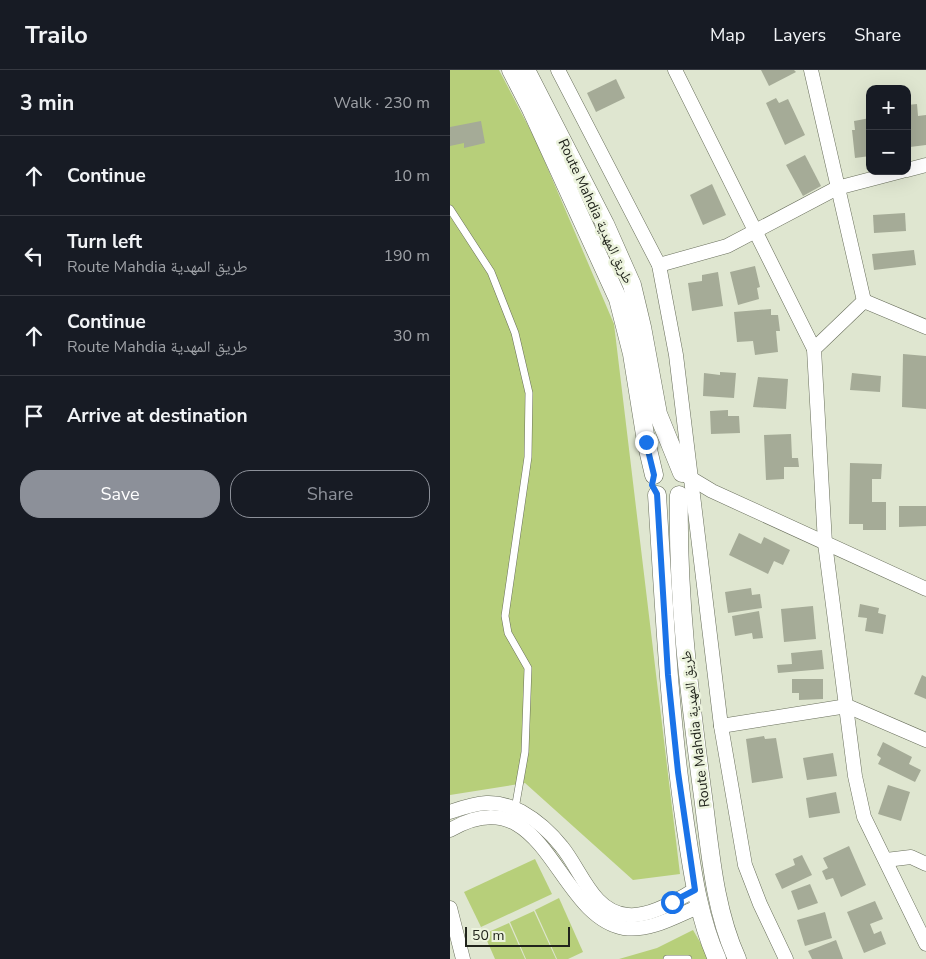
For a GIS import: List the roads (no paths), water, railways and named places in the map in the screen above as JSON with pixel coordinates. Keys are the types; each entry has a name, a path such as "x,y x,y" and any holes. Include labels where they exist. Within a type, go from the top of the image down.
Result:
{"street":[{"name":"Route Mahdia طريق المهدية","path":"510,70 531,109 618,299 632,354 646,442 654,475"},
{"name":"Route Mahdia طريق المهدية","path":"526,70 629,278 642,327 658,414 686,486 679,580 690,698 714,880 726,928 737,959"},
{"path":"558,70 659,265 676,355 686,486 721,726 745,865 757,897 786,959"},
{"path":"675,70 814,349 825,543 855,776 864,817 926,944"},
{"path":"811,70 864,301"},
{"path":"911,169 926,165"},
{"path":"659,265 728,246 837,188 887,175"},
{"path":"814,349 864,301"},
{"path":"864,301 926,327"},
{"path":"686,486 670,499 657,494 652,485 654,475 658,470 668,466 674,467 686,486 712,491 926,589"},
{"name":"Route Mahdia طريق المهدية","path":"657,494 669,685 678,772 697,898 717,959"},
{"path":"721,726 847,706 926,740"},
{"path":"450,812 474,804 491,802 506,804 536,820 563,847 594,896 607,908 628,915 644,913 697,898"},
{"path":"450,830 488,818 502,818 525,830 545,850 585,904 599,917 622,928 640,928 660,924 697,898"},
{"path":"886,860 911,857 926,864"},
{"path":"450,908 463,959"}],"lane":[{"path":"450,209 491,272 515,333 529,393 528,457 505,616 508,633 528,668 525,752 515,809"},
{"path":"667,959 688,959"}]}
